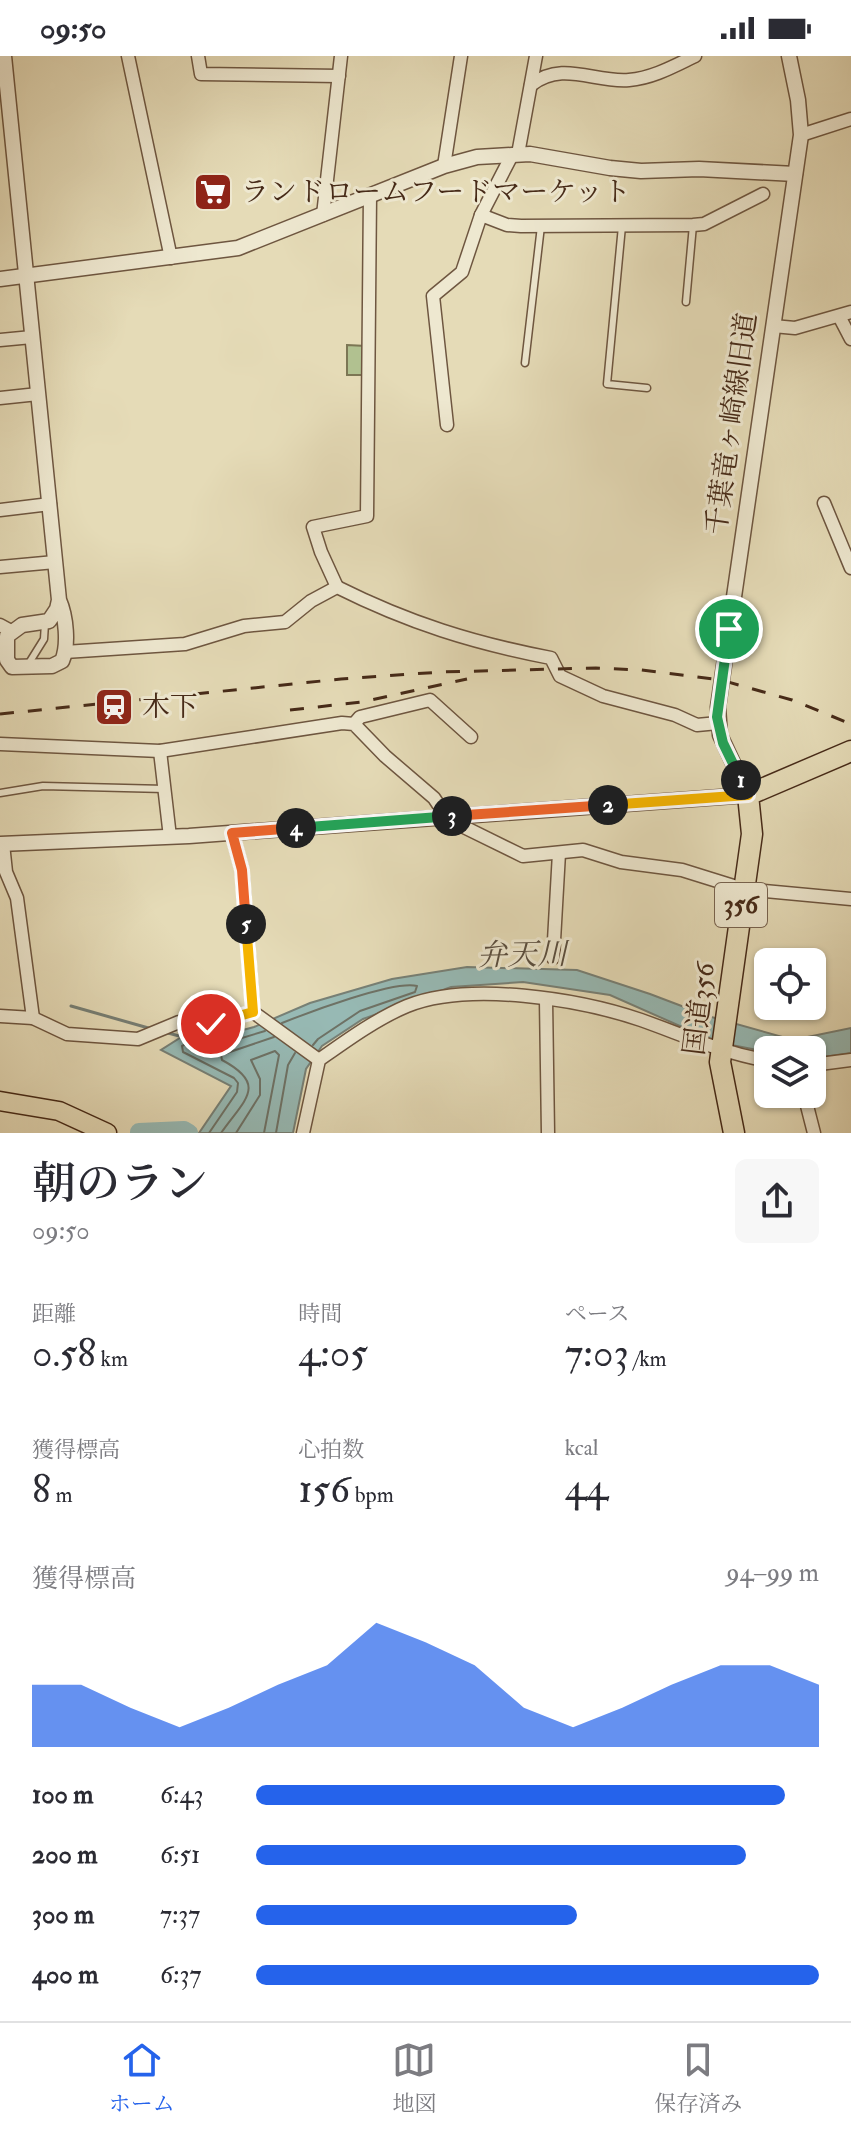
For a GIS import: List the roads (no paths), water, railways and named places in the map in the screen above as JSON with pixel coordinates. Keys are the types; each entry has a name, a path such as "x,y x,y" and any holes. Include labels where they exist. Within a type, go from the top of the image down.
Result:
{"highway":[{"path":"748,795 851,751"},
{"name":"国道356","path":"734,1133 720,1070 752,834 748,795"}],"main road":[{"path":"0,1101 59,1111 107,1133"}],"street":[{"path":"4,56 59,600 64,615 65,652 58,664 26,668 8,664 6,628 45,623 57,625 64,632"},
{"path":"128,56 171,258"},
{"path":"198,56 201,74 339,76"},
{"path":"323,215 341,56"},
{"path":"444,166 461,56"},
{"path":"447,425 433,296 462,272 481,215 515,154 536,56"},
{"path":"531,85 544,75 561,74 628,80 660,72 695,56"},
{"name":"千葉竜ヶ崎線旧道","path":"748,795 723,743 718,723 721,680 801,135 789,56"},
{"path":"801,135 851,119"},
{"path":"0,279 238,248 444,166 477,157 515,154 641,171 699,169 795,174"},
{"path":"481,215 507,225 693,225 704,224 763,194"},
{"path":"370,195 367,516 313,527 337,587 447,633 509,651 551,658 560,676 603,696 675,715 697,725 718,723"},
{"path":"773,326 795,328 845,314 851,339"},
{"path":"0,340 32,337"},
{"path":"0,398 38,394"},
{"path":"824,503 851,568"},
{"path":"0,510 50,504"},
{"path":"0,567 55,562"},
{"path":"65,652 185,644 244,626 285,622 311,601 337,587"},
{"path":"45,623 55,614 59,600"},
{"path":"354,724 360,717 430,700 471,737"},
{"path":"0,744 160,751 342,723 354,724 464,827 523,856 583,850 621,862 682,870 743,889 851,899"},
{"path":"160,751 170,837"},
{"path":"33,1018 17,898 6,872 2,844 232,833 748,795"},
{"path":"232,833 242,870 253,1012 319,1060"},
{"path":"553,958 559,853"},
{"path":"303,1133 319,1060 407,1006 456,993 586,1005 754,1057"},
{"path":"546,1000 548,1133"},
{"path":"0,1016 33,1018 67,1034 138,1039 179,1022 211,1024 253,1012"},
{"path":"826,1063 851,1060"},
{"path":"808,1108 814,1133"}],"lane":[{"path":"686,302 693,225"},
{"path":"525,363 541,226"},
{"path":"622,226 607,384 647,388"},
{"path":"26,668 44,639 45,623"},
{"path":"0,793 43,786 165,789"}],"water":[{"path":"467,967 577,970 708,1016 779,1036 754,1036 754,1049 716,1042 610,995 523,982 451,987 363,1019 322,1046 306,1069 293,1133 199,1133 231,1086 161,1050 183,1036 221,1036 254,1027 310,1003 392,979"},
{"path":"851,1028 851,1053 826,1057 826,1036 812,1036"}],"waterway":[{"path":"71,1006 152,1029"},
{"path":"168,1033 183,1037"},
{"path":"139,1132 184,1130 189,1133"}],"railway":[{"path":"0,714 341,679 441,672 596,668 721,680 792,700 851,724"},
{"path":"290,710 362,702 467,679"}],"place":[{"name":"ランドロームフードマーケット","path":"213,192"},
{"name":"木下","path":"114,707"}],"water label":[{"name":"弁天川","path":"522,955"}]}
